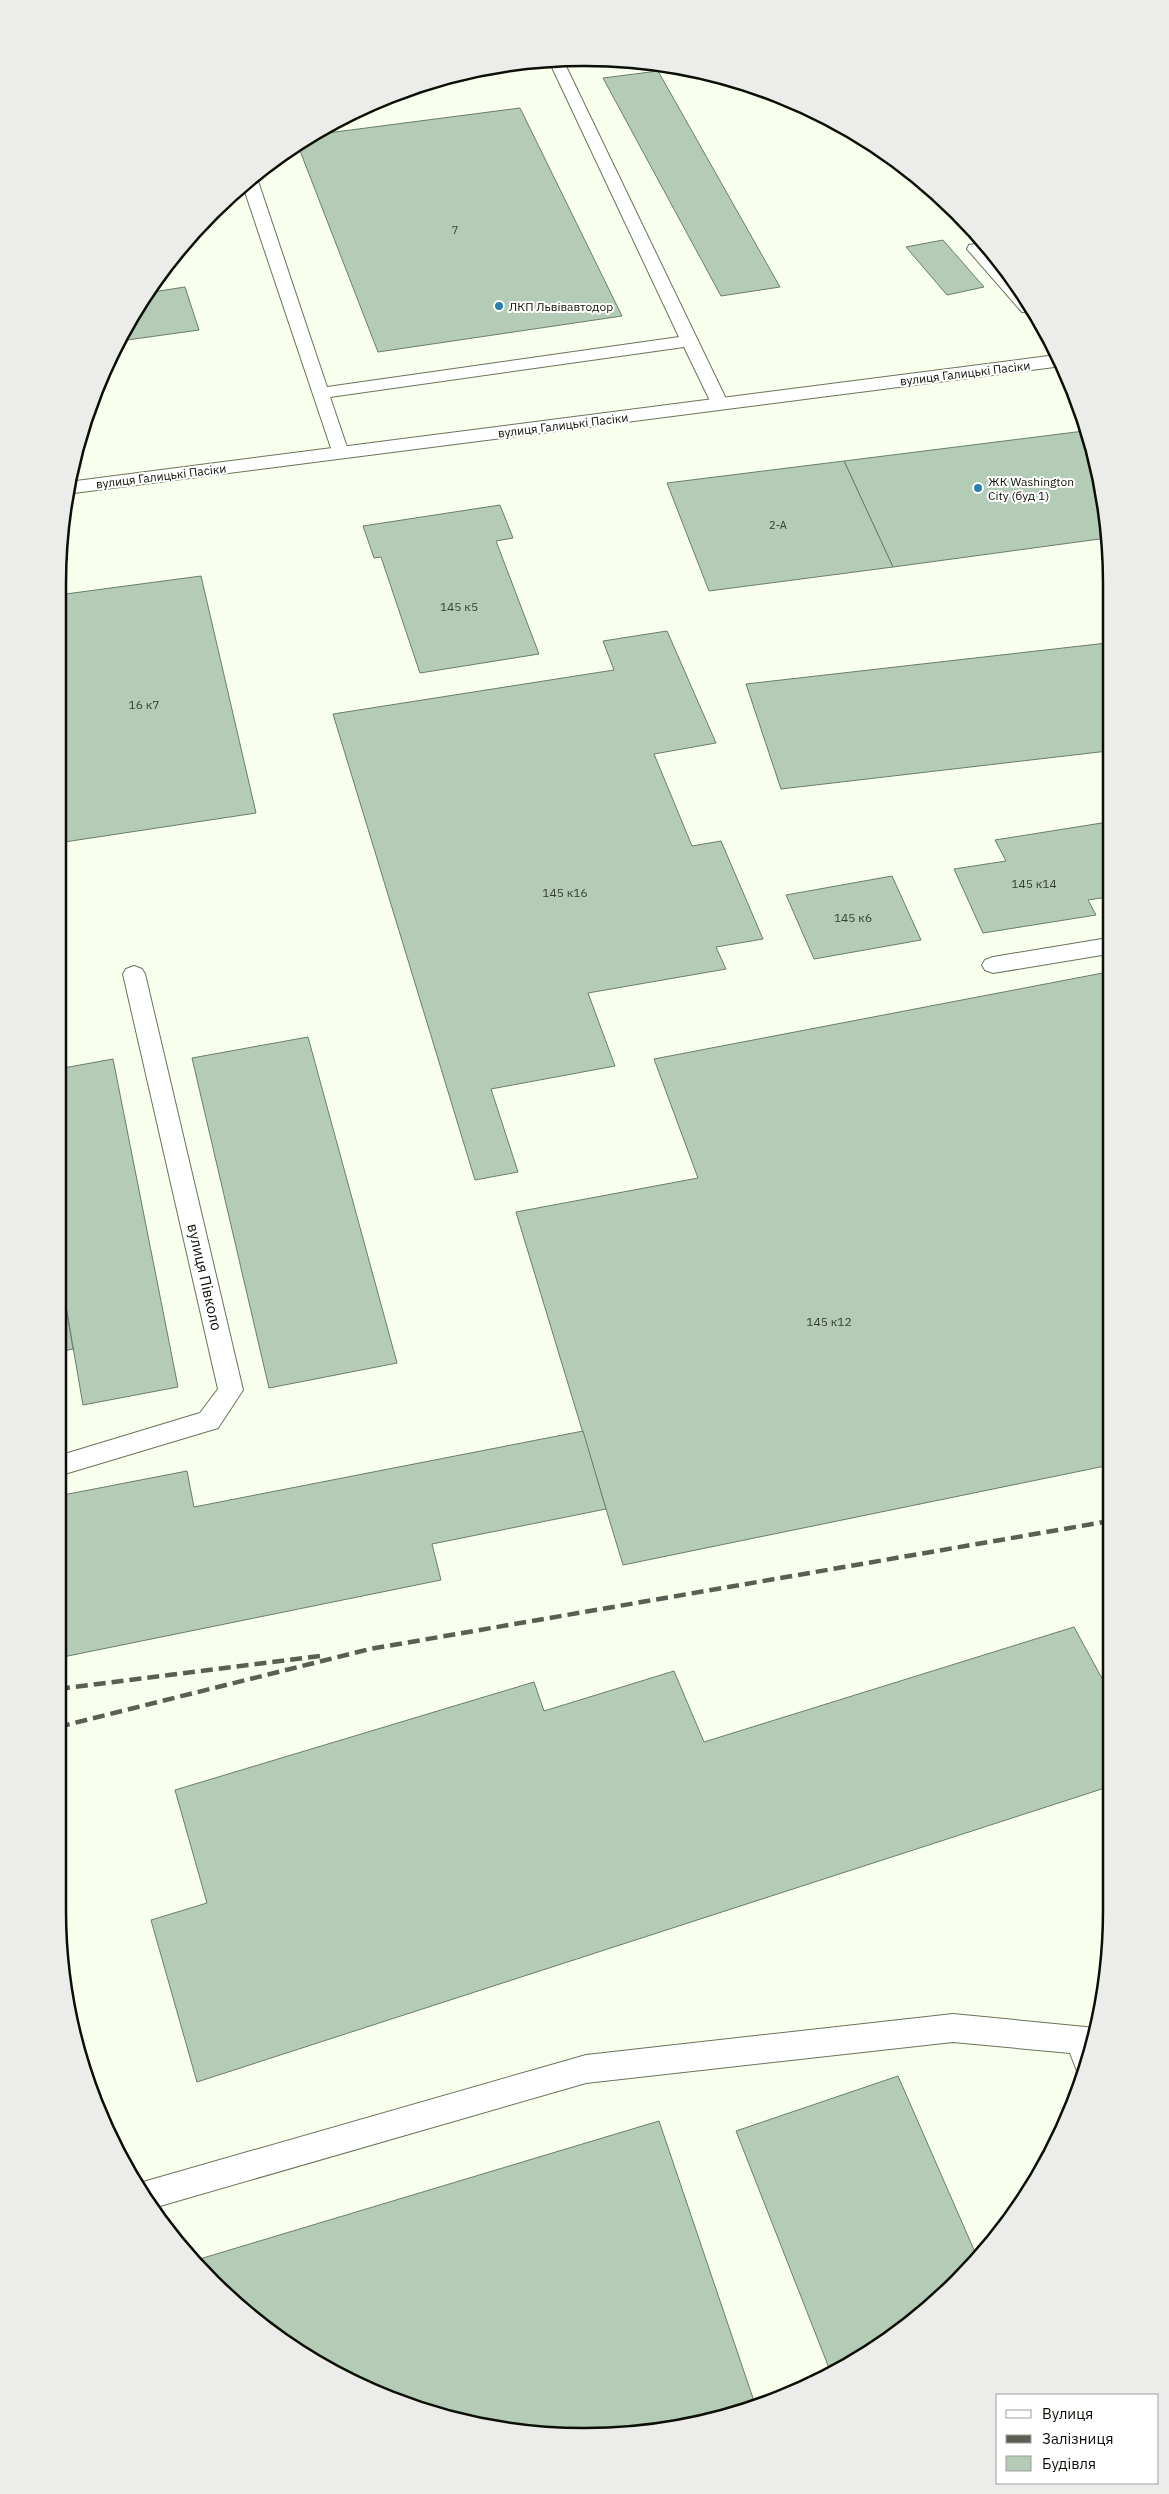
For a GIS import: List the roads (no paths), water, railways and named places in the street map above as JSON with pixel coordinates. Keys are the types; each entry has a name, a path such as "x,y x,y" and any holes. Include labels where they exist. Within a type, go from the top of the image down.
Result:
{"street":[{"name":"вулиця Галицькі Пасіки","path":"75,487 1052,362"}],"lane":[{"path":"559,67 720,404"},
{"path":"252,187 340,453"},
{"path":"979,249 975,250 1006,284"},
{"path":"320,393 690,341"},
{"path":"993,966 1103,947"},
{"name":"вулиця Півколо","path":"66,1464 209,1421 232,1390 134,974"},
{"path":"152,2194 586,2069 953,2028 1084,2047"}],"railway":[{"path":"66,1725 370,1649 1103,1522"},
{"path":"66,1688 320,1656"}],"place":[{"name":"ЛКП Львівавтодор","path":"499,306"},
{"name":"ЖК Washington City (буд 1)","path":"978,488"}]}
